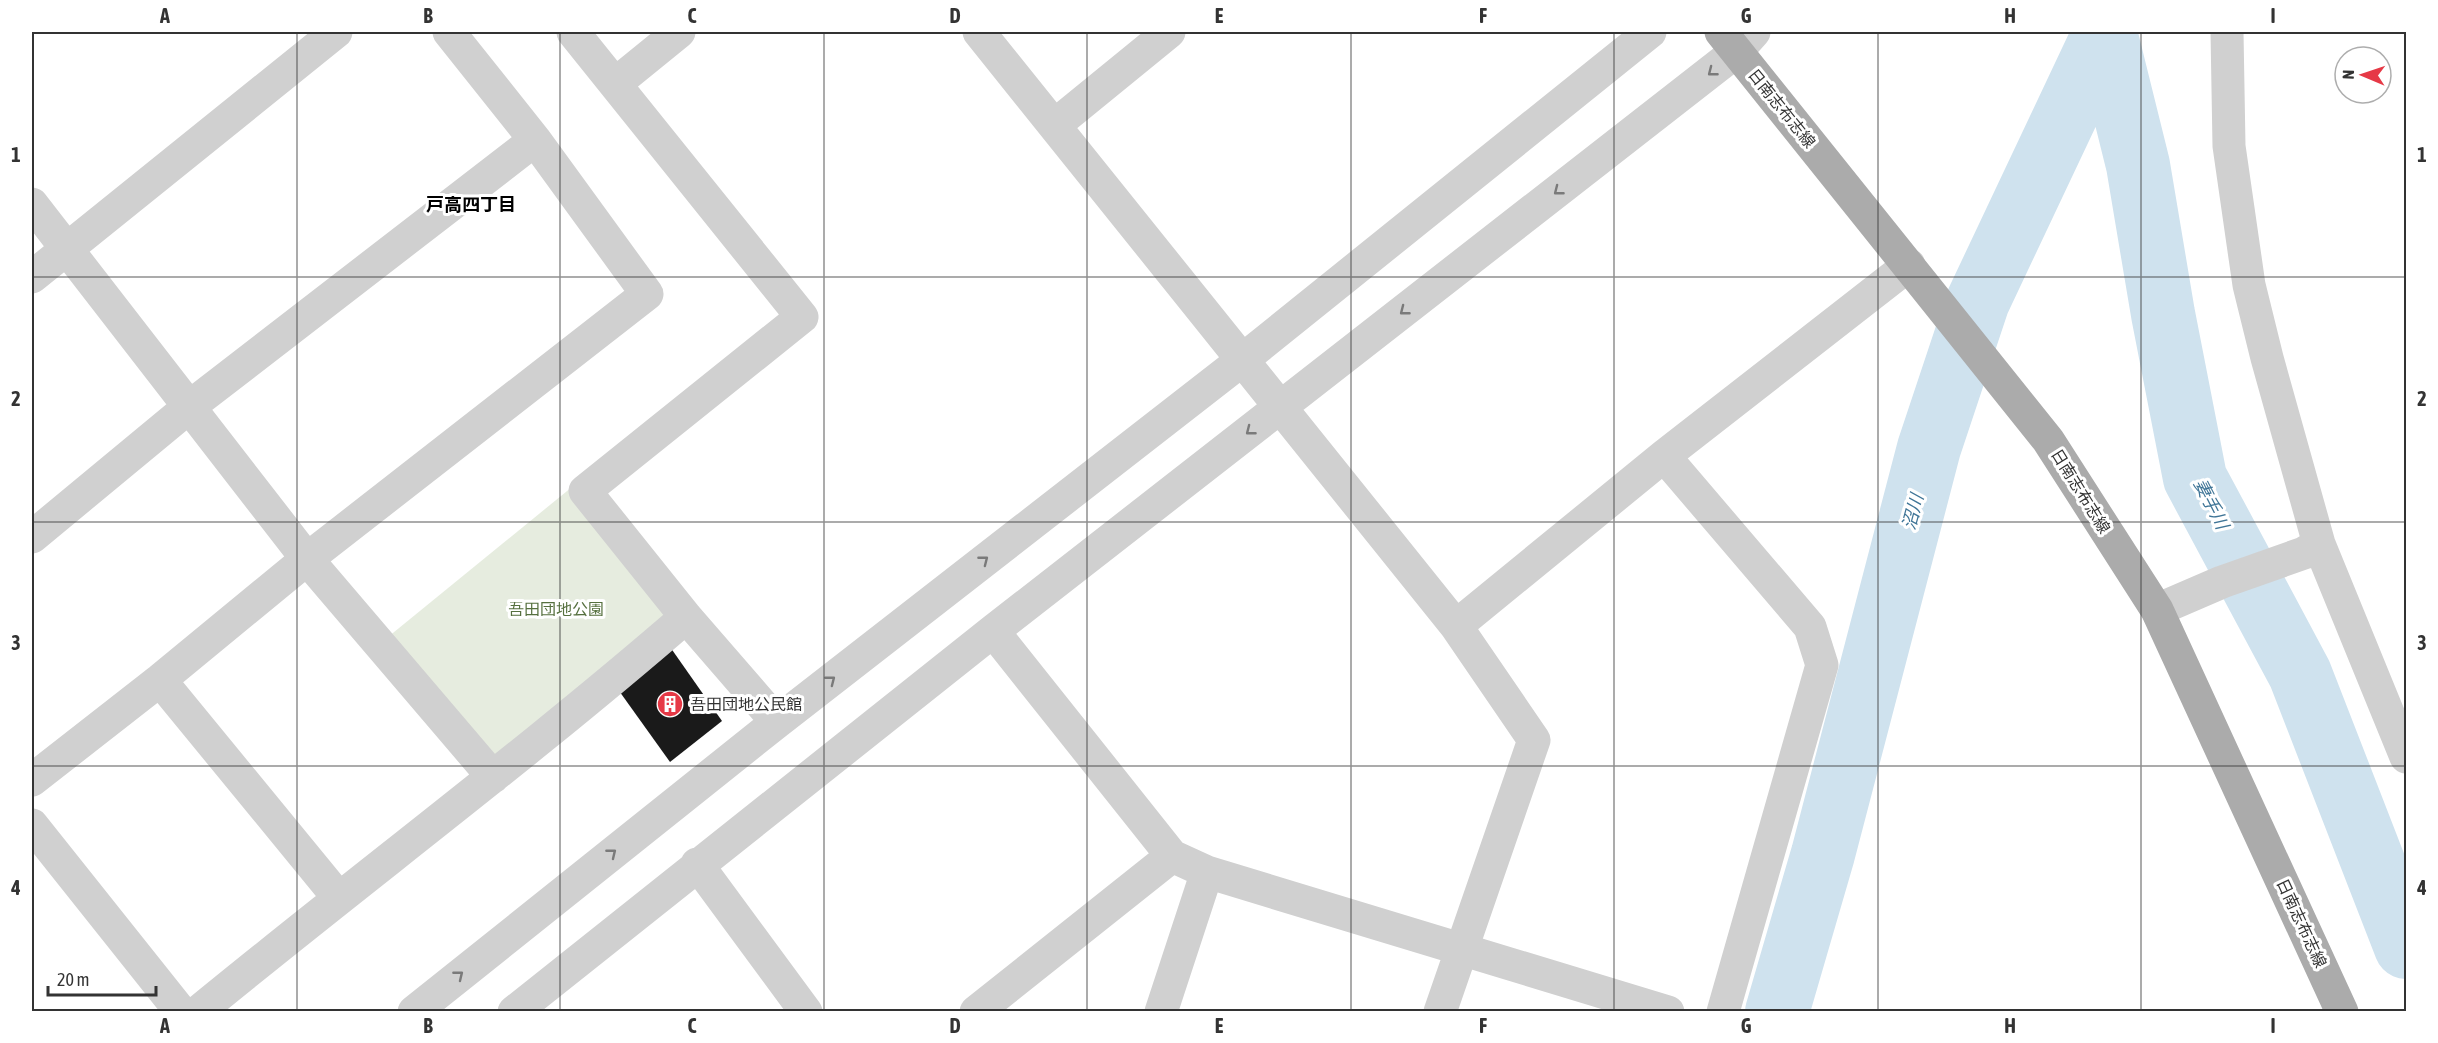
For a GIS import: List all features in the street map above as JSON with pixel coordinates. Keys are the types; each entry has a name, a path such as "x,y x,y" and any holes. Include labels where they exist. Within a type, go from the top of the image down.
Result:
{"main road":[{"name":"日南志布志線","path":"1738,38 1909,265 2048,440 2157,610 2342,1011"}],"street":[{"path":"32,277 336,32"},
{"path":"32,780 160,680 307,559 647,294 534,140 449,32"},
{"path":"573,32 802,317 585,491 686,617 777,722"},
{"path":"615,84 679,32"},
{"path":"979,32 1279,409 1456,626 1534,740 1440,1011"},
{"path":"1055,125 1169,32"},
{"path":"414,1011 777,722 1241,360 1650,32"},
{"path":"2227,32 2229,146 2249,285 2312,549 2406,757"},
{"path":"514,1011 993,631 1279,409 1738,38"},
{"path":"32,537 189,406 534,140"},
{"path":"32,204 307,559 493,777"},
{"path":"1456,626 1664,456 1909,265"},
{"path":"1664,456 1810,627 1822,665 1723,1011"},
{"path":"2157,610 2222,582 2312,549"},
{"path":"198,1011 338,897 493,777 686,617"},
{"path":"993,631 1172,856 1207,872 1462,947 1668,1011"},
{"path":"160,680 338,897"},
{"path":"32,825 181,1011"},
{"path":"976,1011 1172,856"},
{"path":"697,864 806,1011"},
{"path":"1161,1011 1207,872"}],"green space":[{"name":"吾田団地公園","path":"572,487 679,623 492,762 388,637"}],"building":[{"name":"吾田団地公民館","path":"668,644 722,721 670,762 617,688"}],"waterway":[{"name":"妻手川","path":"2105,32 2138,165 2163,314 2195,478 2300,674 2406,947"},
{"name":"沼川","path":"1777,1012 1823,854 1929,448 1978,301 2105,32"}],"place":[{"name":"吾田団地公民館","path":"670,704"}],"district":[{"name":"戸高四丁目","path":"471,205"}]}
